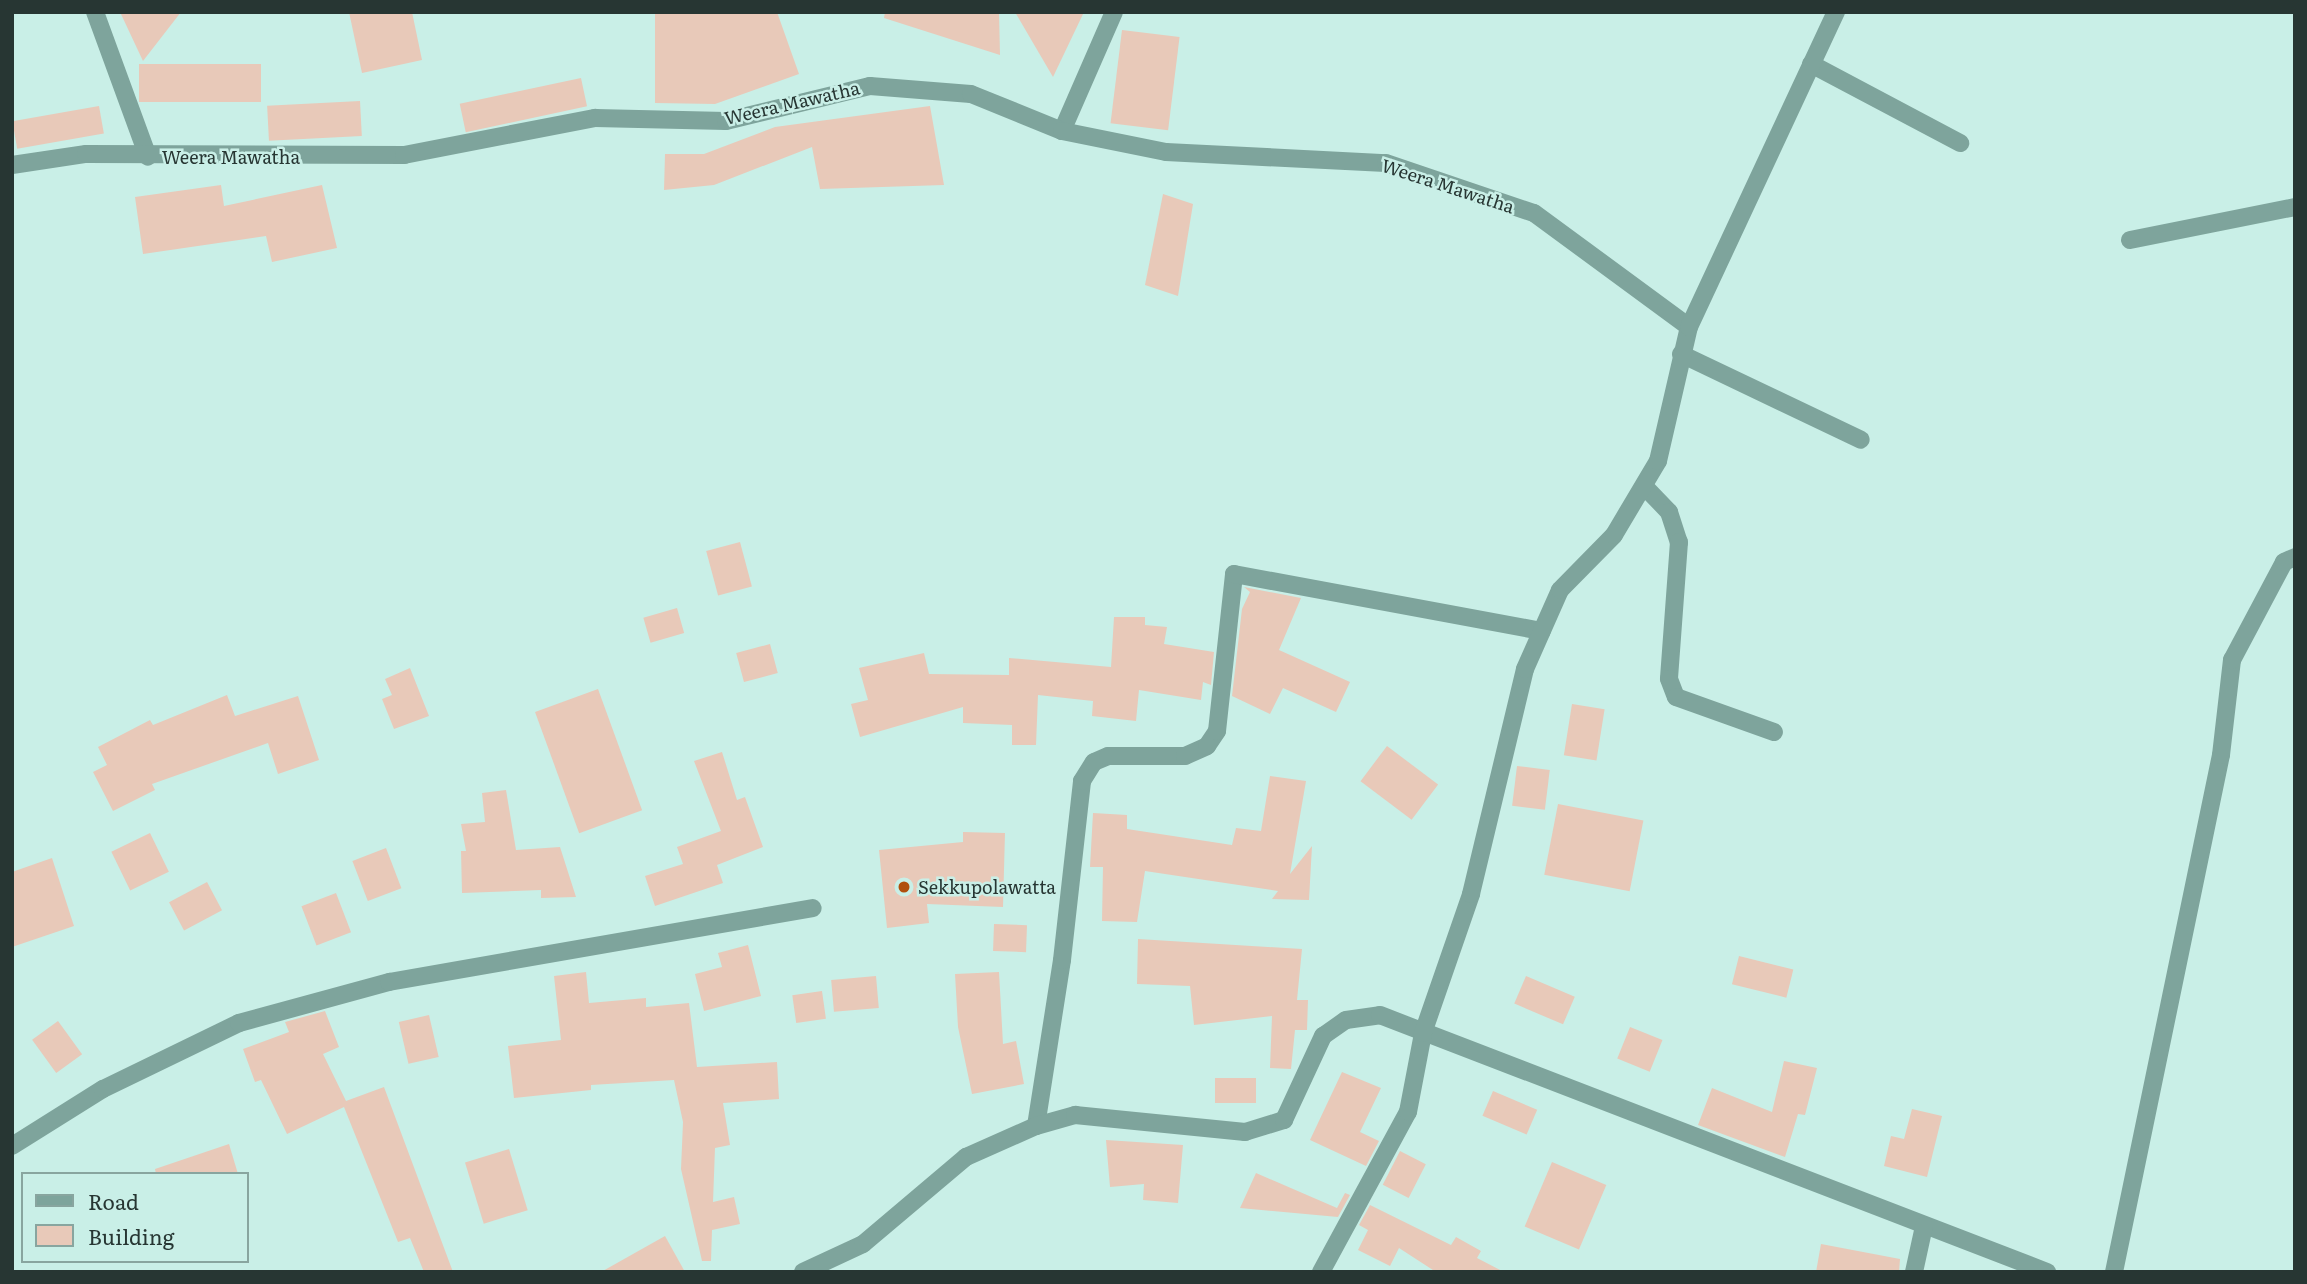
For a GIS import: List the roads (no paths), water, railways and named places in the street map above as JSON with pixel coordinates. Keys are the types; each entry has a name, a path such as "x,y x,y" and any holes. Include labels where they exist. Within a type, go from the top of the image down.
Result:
{"street":[{"path":"95,12 148,157"},
{"path":"1062,131 1114,12"},
{"path":"1321,1272 1408,1112 1423,1033 1471,894 1525,669 1560,590 1614,535 1658,461 1689,327 1836,12"},
{"path":"1811,64 1960,143"},
{"name":"Weera Mawatha","path":"12,165 86,154 148,157 404,155 595,118 726,121 870,86 971,94 1062,131 1166,152 1386,163 1534,214 1689,327"},
{"path":"2130,240 2295,207"},
{"path":"1681,354 1861,440"},
{"path":"1644,486 1669,512 1679,542 1670,679 1676,697 1774,732"},
{"path":"2114,1272 2221,755 2232,660 2284,562 2295,557"},
{"path":"1036,1126 1062,960 1082,781 1094,762 1108,756 1185,755 1207,746 1217,731 1234,574 1542,631"},
{"path":"12,1146 103,1089 239,1023 389,982 814,908"},
{"path":"803,1272 863,1244 966,1157 1036,1126 1075,1115 1244,1132 1284,1119 1323,1036 1346,1020 1380,1016 2048,1272"},
{"path":"1914,1272 1924,1226"}],"place":[{"name":"Sekkupolawatta","path":"904,887"}]}
